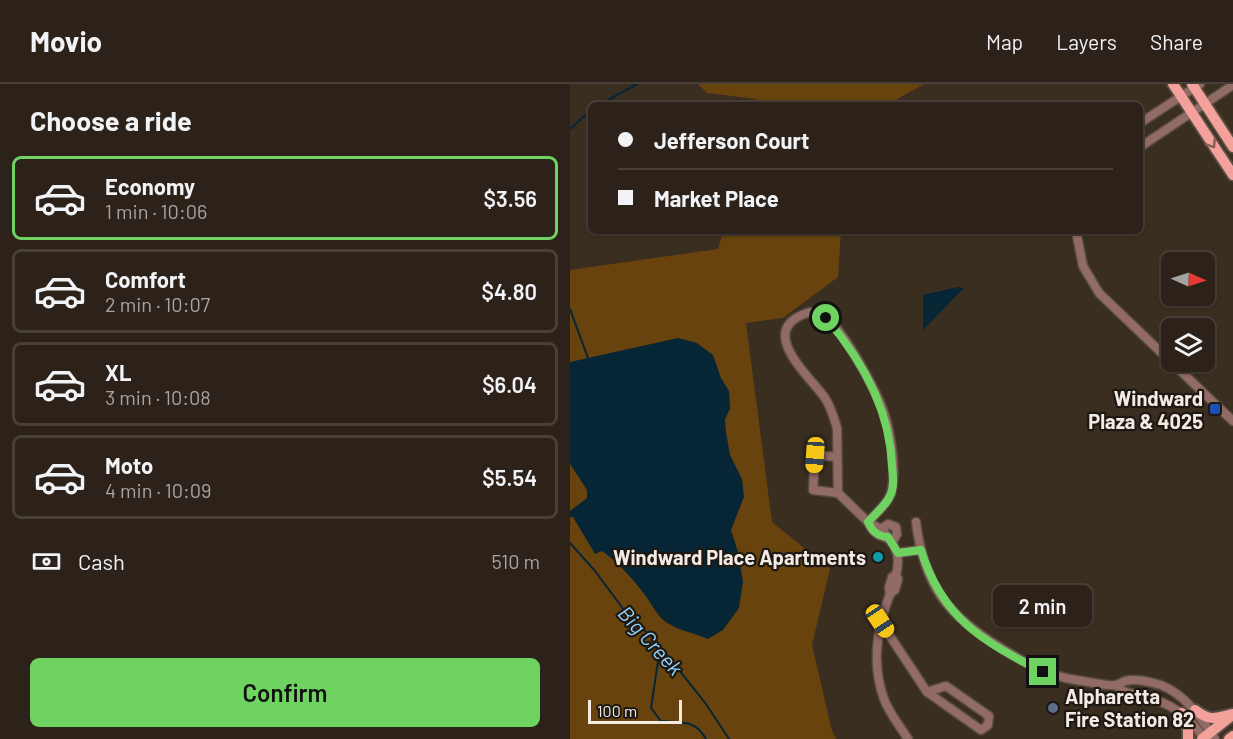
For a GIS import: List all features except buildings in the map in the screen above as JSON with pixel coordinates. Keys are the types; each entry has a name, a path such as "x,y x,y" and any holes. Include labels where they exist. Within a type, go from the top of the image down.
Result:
{"main road":[{"path":"1173,84 1233,175"},
{"path":"1195,85 1233,147"},
{"path":"1195,710 1211,719 1233,714"},
{"path":"1182,713 1188,729 1188,739"},
{"path":"1207,738 1233,714"},
{"path":"1229,739 1233,736"}],"street":[{"path":"1143,121 1195,85"},
{"path":"1143,145 1233,85"},
{"path":"1077,234 1083,266 1099,293 1233,421"},
{"path":"838,492 837,428 828,403 794,362 786,343 789,325 800,315 810,312 818,313 826,318 842,336 877,396 887,422 892,456 892,489 890,497 868,522"},
{"path":"837,457 815,455 813,489 838,492 890,540 898,553 896,575 898,579 893,584 880,621 876,650 877,676 884,701 908,739"},
{"path":"916,522 921,550 932,581 940,596 966,625 1043,672 1076,680 1116,685 1131,680 1162,686 1176,693 1195,710 1207,738"},
{"path":"878,531 888,524 896,527 897,534 890,540"},
{"path":"898,553 921,550"},
{"path":"880,621 927,692 981,730 988,725 989,716 946,686 927,692"},
{"path":"1116,685 1125,693 1166,703 1182,713 1207,738"}],"shaded area":[{"path":"698,84 924,84 892,102 756,102 756,99 707,93"},
{"path":"722,234 841,234 838,277 783,318 746,323 772,522 830,569 812,645 832,731 836,739 570,739 570,270 718,249"}],"water":[{"path":"958,287 964,288 923,330 923,295"},
{"path":"678,338 697,343 713,355 721,378 729,391 730,409 725,419 726,432 730,455 742,479 744,497 731,530 738,552 743,582 739,608 723,630 708,639 677,628 661,618 640,589 619,566 602,551 595,554 573,517 570,517 570,511 587,498 587,490 570,464 570,362"}],"waterway":[{"path":"604,102 637,84"},
{"path":"570,129 588,113"},
{"path":"570,309 588,358"},
{"name":"Big Creek","path":"570,543 595,571 630,618 653,638 675,665 706,704 729,739"},
{"path":"660,648 651,708 661,721 687,723 697,728 706,739"}],"place":[{"name":"Windward Plaza & 4025","path":"1215,409"},
{"name":"Windward Place Apartments","path":"878,557"},
{"name":"Alpharetta Fire Station 82","path":"1053,708"}],"route":[{"path":"826,318 842,336 873,388 887,422 891,441 893,482 890,497 868,522 872,530 881,536 888,537 898,553 921,550 932,581 940,596 954,613 984,638 1043,672"}]}
